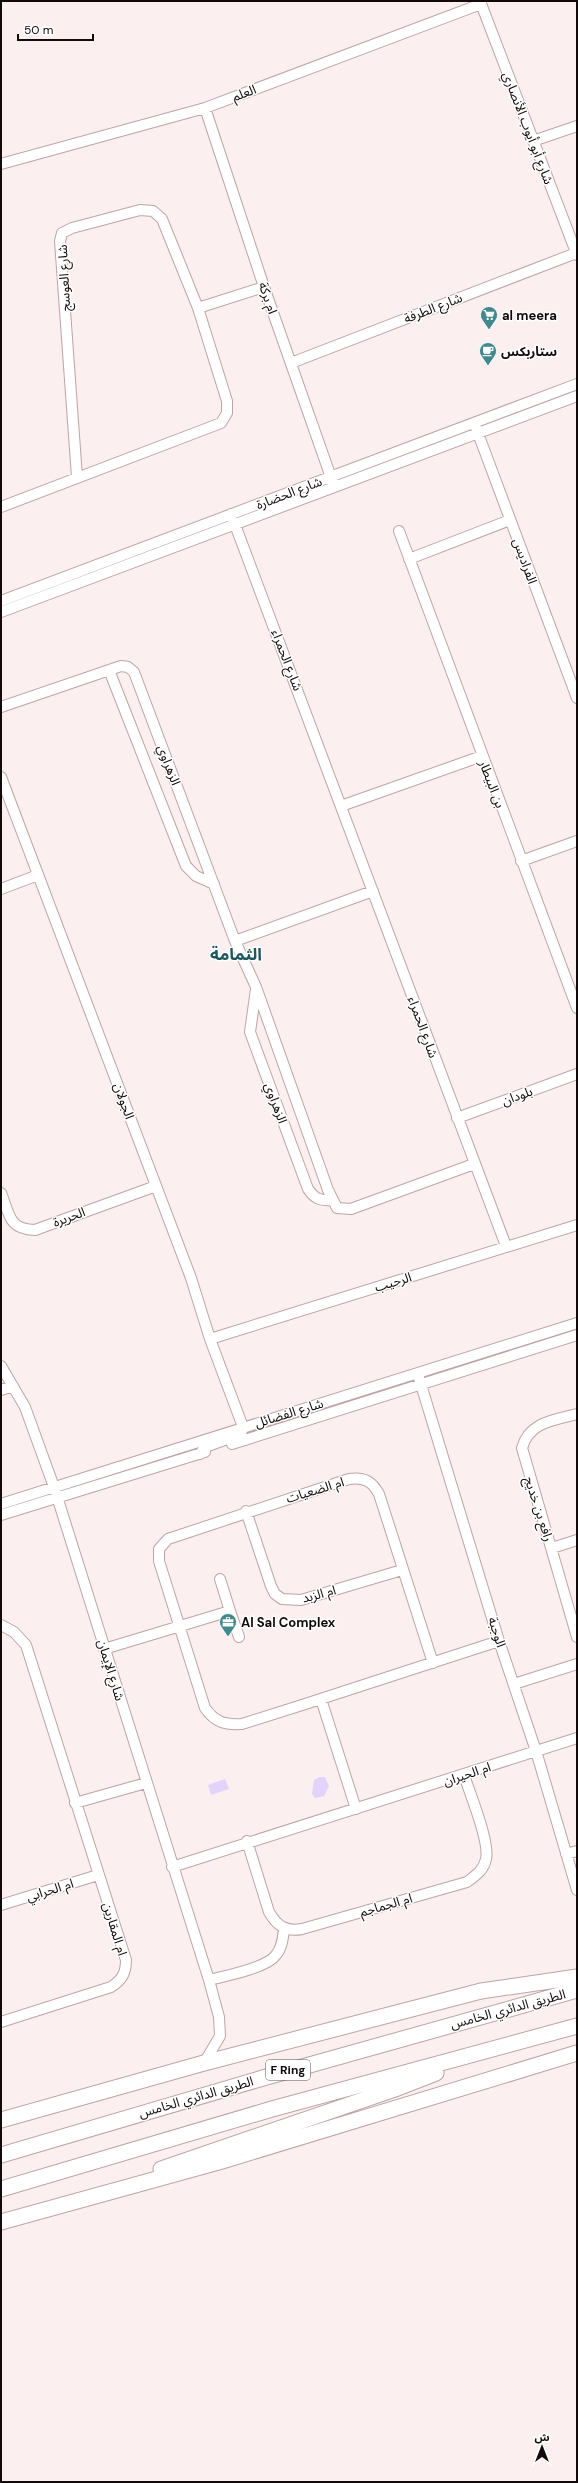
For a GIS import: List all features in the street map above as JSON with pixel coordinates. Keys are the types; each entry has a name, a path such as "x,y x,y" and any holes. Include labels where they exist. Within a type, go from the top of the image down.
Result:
{"highway":[{"path":"1,2120 204,2063 481,1991 577,1977"},
{"name":"الطريق الدائري الخامس","path":"1,2155 263,2078 577,1990"},
{"name":"F Ring","path":"1,2188 272,2109 577,2026"},
{"path":"37,2212 395,2089 508,2044"},
{"path":"1,2222 222,2161 577,2052"}],"street":[{"name":"العلم","path":"1,164 206,108 481,2"},
{"name":"شارع أبو أيوب الأنصاري","path":"481,2 577,254"},
{"name":"ام بركة","path":"206,108 264,288 333,482"},
{"path":"533,141 577,126"},
{"name":"شارع العوسج","path":"1,507 221,423 227,414 227,401 198,308 162,219 153,211 140,210 72,228 62,233 60,241 77,477"},
{"name":"شارع الطرفة","path":"290,364 577,254"},
{"path":"198,308 264,288"},
{"name":"شارع الحضارة","path":"1,612 236,524 473,423 577,384"},
{"name":"شارع الحضارة","path":"1,601 231,514 333,482 478,433 577,396"},
{"name":"الفراديس","path":"473,423 577,698"},
{"name":"شارع الحمراء","path":"231,514 506,1246"},
{"path":"409,559 510,520"},
{"name":"بن البيطار","path":"399,531 577,1008"},
{"name":"الزهراوي","path":"1,707 121,666 128,667 134,672 235,941 256,987 332,1200 337,1208 351,1209 474,1164"},
{"name":"الزهراوي","path":"109,670 186,866 196,876 214,884"},
{"path":"341,806 482,756"},
{"name":"الجولان","path":"1,777 191,1278 210,1339 243,1427"},
{"path":"521,861 577,841"},
{"path":"1,889 38,875"},
{"path":"235,941 373,891"},
{"name":"الزهراوي","path":"256,987 250,1032 308,1188 313,1197 320,1200 332,1200"},
{"name":"بلودان","path":"457,1118 577,1074"},
{"name":"الحريرة","path":"1,1193 12,1222 21,1229 35,1230 156,1186"},
{"name":"الرحيب","path":"210,1339 577,1225"},
{"name":"شارع الفضائل","path":"1,1504 577,1323"},
{"path":"1,1515 577,1335"},
{"name":"شارع الإيمان","path":"1,1366 25,1407 54,1487 172,1867 209,1980 219,2017 220,2036 204,2063"},
{"name":"الوجبة","path":"417,1373 499,1641 536,1751 577,1890"},
{"path":"1,1390 13,1386"},
{"name":"رافع بن خديج","path":"577,1414 531,1430 524,1438 522,1448 523,1458 552,1548 577,1637"},
{"path":"200,1454 205,1447 241,1434 243,1427"},
{"path":"57,1497 69,1488 114,1474 118,1466"},
{"name":"ام الضعيات","path":"433,1663 402,1570 379,1494 368,1481 359,1478 349,1479 246,1511 168,1539 162,1543 159,1561 178,1627 205,1708 219,1722 230,1725 242,1724 433,1663 499,1641"},
{"path":"1,1508 40,1496 54,1487"},
{"name":"ام الزبد","path":"246,1511 270,1586 275,1594 282,1599 301,1600 402,1570"},
{"path":"552,1548 577,1540"},
{"path":"220,1579 240,1637"},
{"path":"104,1649 230,1610"},
{"name":"ام المقارين","path":"1,1625 14,1632 26,1645 126,1960 123,1976 111,1987 1,2022"},
{"path":"514,1684 577,1664"},
{"path":"321,1699 356,1809"},
{"name":"ام الحيران","path":"172,1867 247,1841 356,1809 577,1738"},
{"name":"ام الجماجم","path":"284,1929 293,1930 302,1928 467,1882 480,1872 486,1859 486,1843 464,1775"},
{"path":"75,1803 146,1783"},
{"path":"209,1980 265,1963 276,1956 282,1942 284,1929 274,1922 269,1912 247,1841"},
{"path":"566,1854 577,1851"},
{"name":"ام الحرابي","path":"1,1905 98,1875"}],"shaded area":[{"path":"319,1777 325,1777 329,1786 324,1796 315,1798 312,1794 314,1780"},
{"path":"225,1779 229,1789 211,1795 208,1785"}],"place":[{"name":"al meera","path":"489,330"},
{"name":"ستاربكس","path":"488,366"},
{"name":"Al Sal Complex","path":"228,1637"}],"district":[{"name":"الثمامة","path":"236,954"}]}
